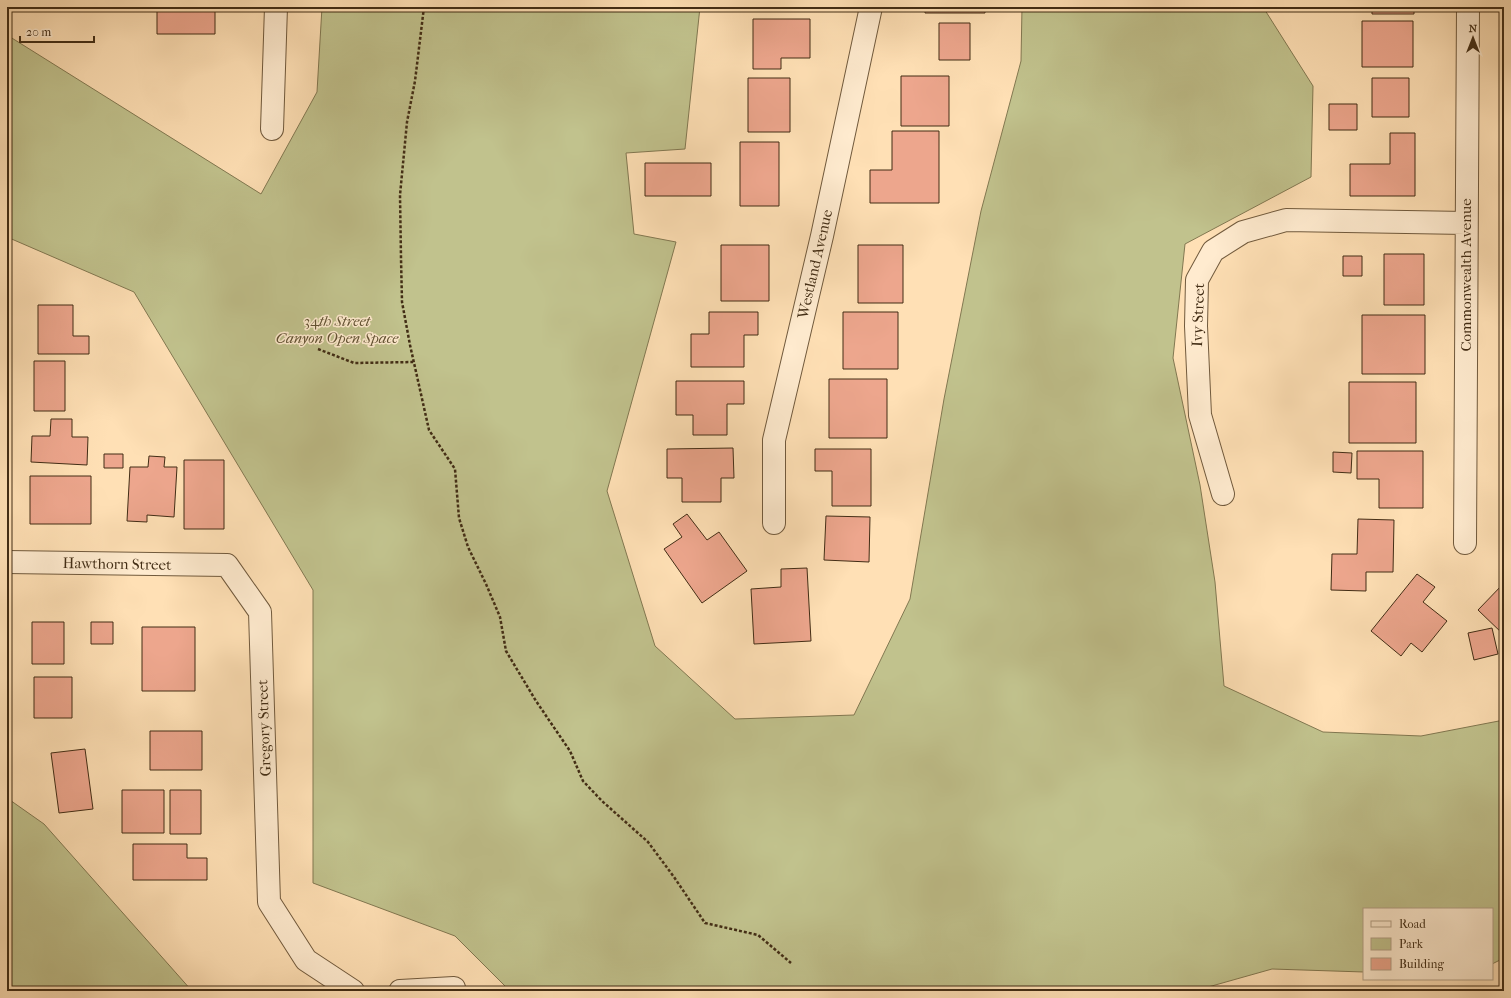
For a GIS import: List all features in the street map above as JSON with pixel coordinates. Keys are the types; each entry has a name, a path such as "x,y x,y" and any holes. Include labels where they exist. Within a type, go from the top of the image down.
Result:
{"street":[{"path":"272,129 276,7"},
{"name":"Westland Avenue","path":"774,523 774,440 823,229 871,7"},
{"name":"Commonwealth Avenue","path":"1465,543 1468,7"},
{"name":"Ivy Street","path":"1223,494 1200,415 1196,326 1197,280 1213,251 1243,232 1286,220 1466,223"},
{"name":"Hawthorn Street","path":"7,562 227,565"},
{"name":"Gregory Street","path":"227,565 260,612 269,902 306,960 353,991"},
{"path":"400,991 454,988"}],"path":[{"path":"424,7 415,80 407,122 400,195 402,302 429,430 455,469 459,518 468,547 500,617 506,651 536,701 570,751 583,780 602,801 648,842 705,923 758,935 791,963"},
{"path":"318,349 354,363 414,362"}],"green space":[{"name":"34th Street Canyon Open Space","path":"322,7 700,7 685,149 626,153 634,234 676,242 607,491 655,646 735,719 854,715 910,599 944,399 981,211 1021,61 1022,7 1263,7 1313,86 1311,177 1185,244 1173,358 1200,485 1215,582 1224,686 1323,732 1421,736 1504,720 1504,958 1493,964 1493,908 1363,908 1363,972 1272,969 1194,991 510,991 455,936 313,883 313,590 134,292 7,237 7,35 261,194 317,92"},
{"path":"7,798 44,824 192,991 7,991"}],"building":[{"path":"157,7 215,7 215,34 157,34"},
{"path":"764,7 819,7 819,11 764,11"},
{"path":"925,7 985,7 985,13 925,13"},
{"path":"1372,7 1414,7 1414,14 1372,14"},
{"path":"753,19 810,19 810,58 781,58 781,69 753,69"},
{"path":"1362,21 1413,21 1413,67 1362,67"},
{"path":"939,23 970,23 970,60 939,60"},
{"path":"901,76 949,76 949,126 901,126"},
{"path":"748,78 790,78 790,132 748,132"},
{"path":"1372,78 1409,78 1409,117 1372,117"},
{"path":"1329,104 1357,104 1357,130 1329,130"},
{"path":"892,131 939,131 939,203 870,203 870,170 892,170"},
{"path":"1390,133 1415,133 1415,196 1350,196 1350,164 1390,164"},
{"path":"740,142 779,142 779,206 740,206"},
{"path":"645,163 711,163 711,196 645,196"},
{"path":"721,245 769,245 769,301 721,301"},
{"path":"858,245 903,245 903,303 858,303"},
{"path":"1384,254 1424,254 1424,305 1384,305"},
{"path":"1343,256 1362,256 1362,276 1343,276"},
{"path":"38,305 73,305 73,336 89,336 89,354 38,354"},
{"path":"709,312 758,312 758,335 744,335 744,367 691,367 691,334 709,334"},
{"path":"843,312 898,312 898,369 843,369"},
{"path":"1362,315 1425,315 1425,374 1362,374"},
{"path":"34,361 65,361 65,411 34,411"},
{"path":"829,379 887,379 887,438 829,438"},
{"path":"676,381 744,381 744,404 727,404 727,435 693,435 693,415 676,415"},
{"path":"1349,382 1416,382 1416,443 1349,443"},
{"path":"51,419 72,419 72,437 88,437 87,465 31,462 32,436 50,436"},
{"path":"733,448 734,478 721,478 721,502 682,502 682,478 667,478 667,449"},
{"path":"815,449 871,449 871,506 832,506 832,471 815,471"},
{"path":"1357,451 1423,451 1423,508 1379,508 1379,479 1357,479"},
{"path":"1333,452 1352,453 1351,473 1333,472"},
{"path":"1504,453 1504,475 1503,475"},
{"path":"104,454 123,454 123,468 104,468"},
{"path":"149,456 165,457 164,467 177,467 174,517 147,515 147,522 127,521 130,467 148,467"},
{"path":"184,460 224,460 224,529 184,529"},
{"path":"30,476 91,476 91,524 30,524"},
{"path":"687,514 707,540 719,532 747,571 702,603 664,549 682,537 673,524"},
{"path":"826,516 870,517 869,562 824,560"},
{"path":"1358,519 1394,520 1393,572 1366,572 1366,591 1331,590 1332,554 1357,554"},
{"path":"807,568 811,641 754,644 751,589 781,587 781,569"},
{"path":"1417,574 1435,587 1423,602 1447,621 1422,652 1411,643 1401,656 1371,631"},
{"path":"1504,583 1504,635 1478,610"},
{"path":"32,622 64,622 64,664 32,664"},
{"path":"91,622 113,622 113,644 91,644"},
{"path":"142,627 195,627 195,691 142,691"},
{"path":"1492,628 1498,654 1474,660 1468,633"},
{"path":"34,677 72,677 72,718 34,718"},
{"path":"150,731 202,731 202,770 150,770"},
{"path":"85,749 93,809 59,813 51,753"},
{"path":"122,790 164,790 164,833 122,833"},
{"path":"170,790 201,790 201,834 170,834"},
{"path":"133,844 187,844 187,858 207,858 207,880 133,880"}]}
